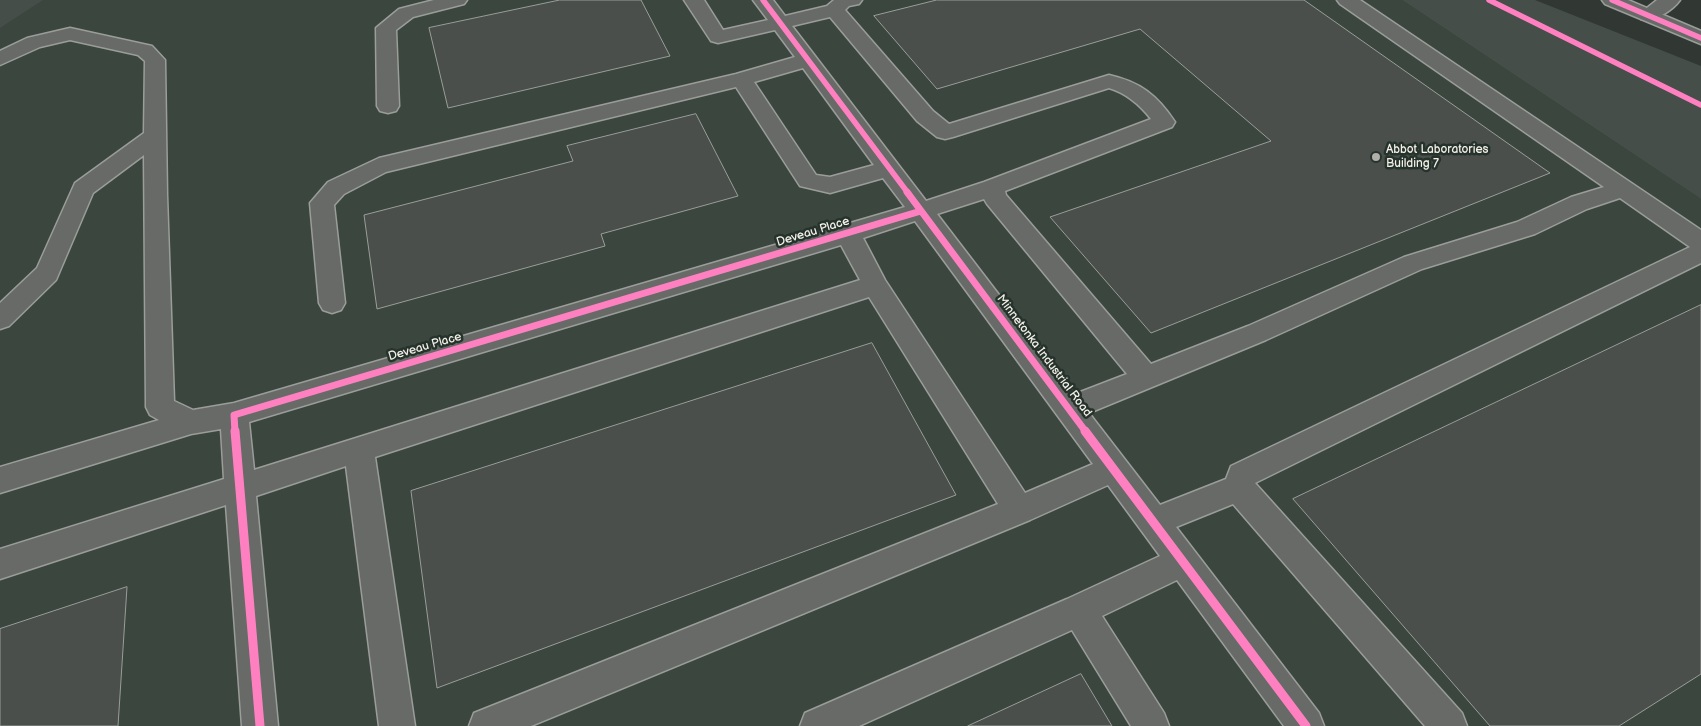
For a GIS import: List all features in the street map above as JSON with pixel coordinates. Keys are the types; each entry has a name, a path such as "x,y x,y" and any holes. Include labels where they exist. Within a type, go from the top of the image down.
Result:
{"street":[{"path":"388,106 386,28 406,13 457,0"},
{"path":"694,0 718,36 780,24 834,10 843,2 852,0"},
{"name":"Minnetonka Industrial Road","path":"763,0 1306,726"},
{"path":"1347,0 1701,242"},
{"path":"1612,0 1701,38"},
{"path":"1648,15 1670,0"},
{"name":"Deveau Place","path":"0,480 191,422 234,415 921,211 994,193 1004,182 1164,122 1149,102 1125,86 1109,81 945,132 925,116 834,10"},
{"path":"0,59 34,42 70,34 145,50 155,60 160,407 191,422"},
{"path":"332,303 322,203 336,188 379,166 742,79 808,60"},
{"path":"742,79 808,181 830,186 889,169"},
{"path":"0,319 47,273 83,189 155,136"},
{"path":"1069,409 1257,333 1413,263 1526,228 1579,203 1623,190"},
{"path":"994,193 1147,378"},
{"path":"848,234 875,285 1019,510"},
{"path":"1238,488 1242,474 1701,252"},
{"path":"0,564 875,285"},
{"path":"234,415 260,726"},
{"path":"359,450 397,726"},
{"path":"487,726 1019,510 1114,469"},
{"path":"1154,522 1238,488"},
{"path":"1238,488 1449,726"},
{"path":"818,726 1079,610 1183,561"},
{"path":"1079,610 1151,726"}],"shaded area":[{"path":"0,0 1402,0 1701,199 1701,726 0,726"},
{"path":"0,0 43,0 0,28"},
{"path":"1402,0 1535,0 1701,66 1701,199"}],"building":[{"path":"560,0 641,0 670,56 448,108 429,28"},
{"name":"Abbot Laboratories Building 7","path":"937,0 1304,0 1550,173 1151,333 1050,217 1271,141 1140,29 937,89 874,16"},
{"path":"696,114 738,196 601,234 605,246 377,309 364,215 573,161 567,146"},
{"path":"1701,305 1701,674 1619,726 1490,726 1293,499"},
{"path":"872,343 956,495 437,688 411,491"},
{"path":"127,587 118,726 0,726 0,629"},
{"path":"1081,674 1112,726 968,726"}],"cycle path":[{"path":"763,0 1306,726"},
{"path":"1489,0 1701,105"},
{"path":"1612,0 1701,38"},
{"path":"260,726 234,415 921,211"}],"place":[{"name":"Abbot Laboratories Building 7","path":"1376,157"}]}
